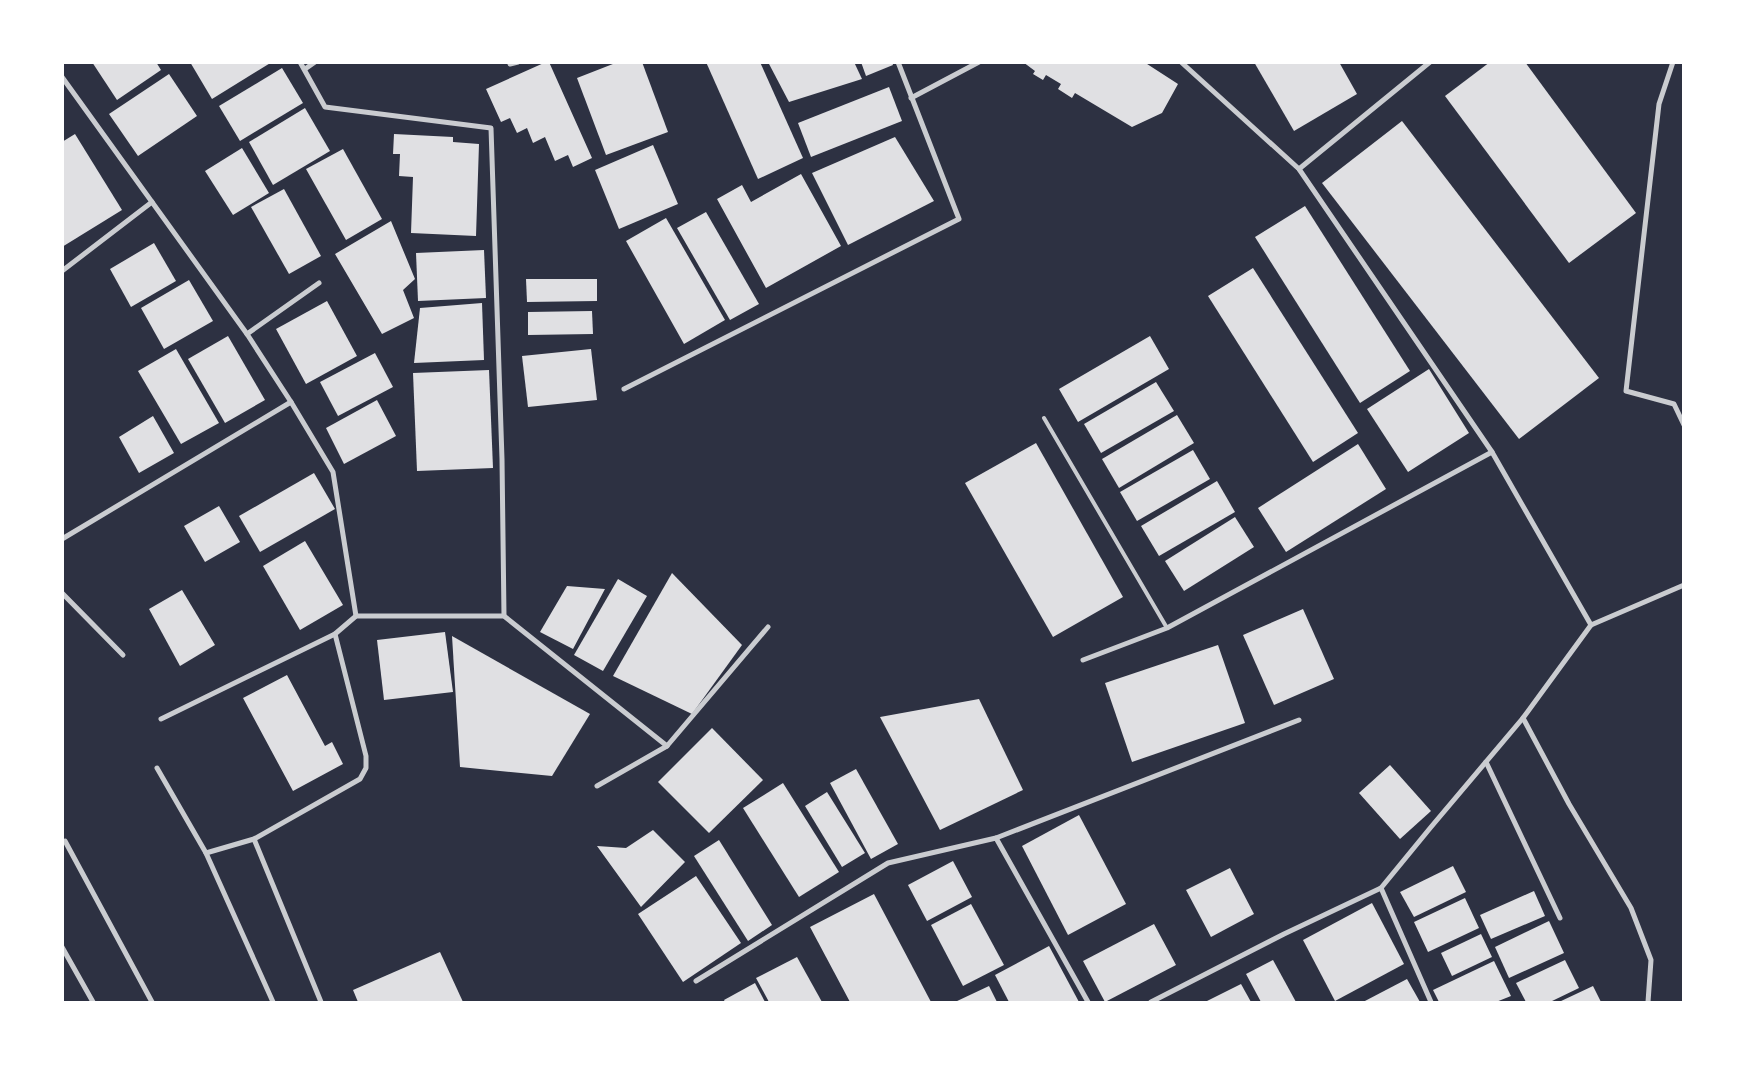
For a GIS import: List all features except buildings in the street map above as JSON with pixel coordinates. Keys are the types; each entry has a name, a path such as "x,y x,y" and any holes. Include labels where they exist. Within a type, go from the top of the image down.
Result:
{"street":[{"path":"300,62 325,107 491,128 502,459 504,616"},
{"path":"304,69 315,62"},
{"path":"510,64 518,62"},
{"path":"624,389 960,219 898,62"},
{"path":"911,98 978,62"},
{"path":"1181,62 1299,169 1492,452 1591,625"},
{"path":"1299,169 1430,62"},
{"path":"1673,62 1659,104 1626,391 1674,404 1684,425"},
{"path":"62,77 247,334 333,472 356,616"},
{"path":"62,271 152,202"},
{"path":"247,334 319,283"},
{"path":"62,538 291,402"},
{"path":"1083,660 1167,628 1492,452"},
{"path":"1151,1002 1284,934 1381,888 1523,718 1591,625 1684,585"},
{"path":"62,593 123,655"},
{"path":"161,719 335,634 356,616 504,616 667,746"},
{"path":"597,786 667,746 768,627"},
{"path":"206,853 254,840 360,779 366,768 366,756 335,634"},
{"path":"1523,718 1569,804 1631,908 1651,960 1648,1002"},
{"path":"696,981 888,863 996,838 1298,720"},
{"path":"1486,762 1560,918"},
{"path":"156,768 206,853 273,1002"},
{"path":"996,838 1088,1002"},
{"path":"254,840 321,1002"},
{"path":"65,841 152,1002"},
{"path":"1381,888 1431,1002"},
{"path":"62,947 93,1002"}],"lane":[{"path":"1044,418 1167,628"}]}
